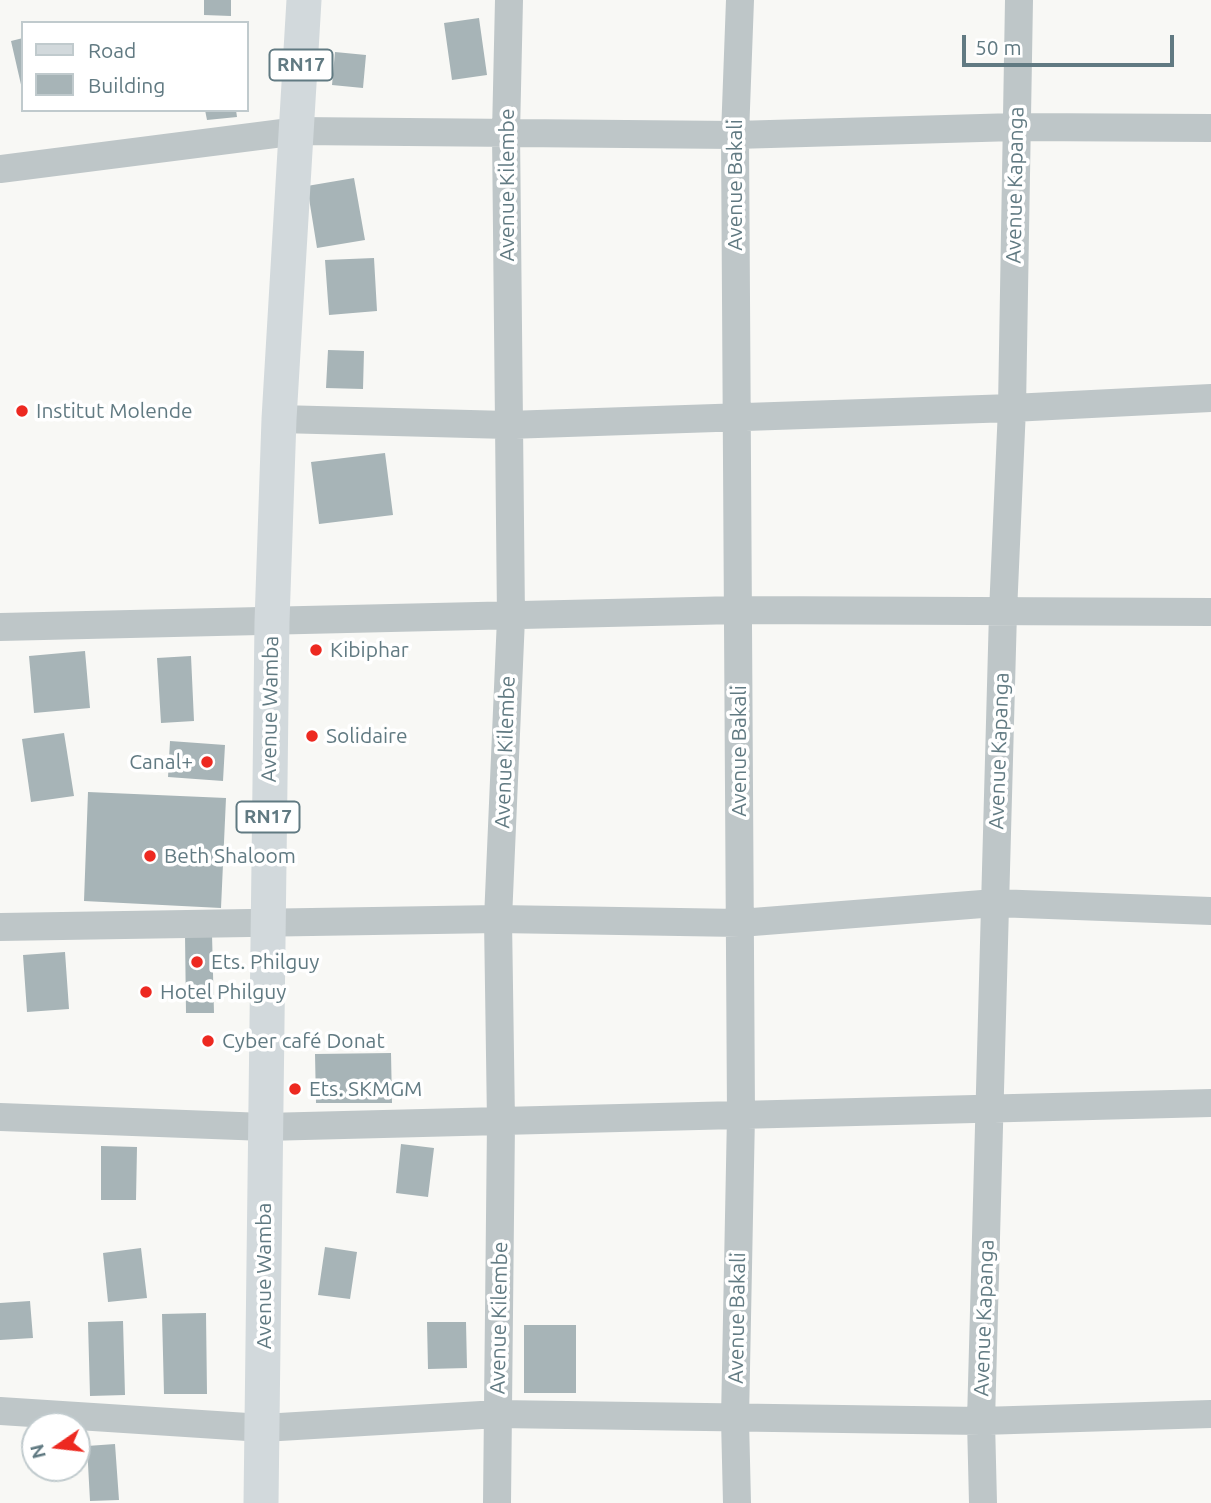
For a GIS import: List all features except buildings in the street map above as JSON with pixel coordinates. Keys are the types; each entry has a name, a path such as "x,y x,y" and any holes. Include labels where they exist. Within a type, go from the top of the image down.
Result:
{"main road":[{"name":"Avenue Wamba","path":"261,1503 272,622 279,419 304,0"}],"street":[{"name":"Avenue Kilembe","path":"497,1503 501,1122 498,919 511,618 506,133 509,0"},
{"name":"Avenue Bakali","path":"737,1503 741,1115 735,135 740,0"},
{"name":"Avenue Kapanga","path":"982,1503 981,1421 995,902 1012,408 1019,0"},
{"path":"0,169 298,131 735,135 1016,127 1211,128"},
{"path":"279,419 508,425 1012,408 1211,398"},
{"path":"0,627 511,618 738,610 1211,612"},
{"path":"0,926 498,919 740,923 995,902 1211,911"},
{"path":"0,1117 265,1127 991,1111 1211,1103"},
{"path":"0,1411 263,1428 498,1414 981,1421 1211,1414"}],"place":[{"name":"Institut Molende","path":"22,411"},
{"name":"Kibiphar","path":"316,650"},
{"name":"Solidaire","path":"312,736"},
{"name":"Canal+","path":"207,762"},
{"name":"Beth Shaloom","path":"150,856"},
{"name":"Ets. Philguy","path":"197,962"},
{"name":"Hotel Philguy","path":"146,992"},
{"name":"Cyber café Donat","path":"208,1041"},
{"name":"Ets. SKMGM","path":"295,1089"}]}
